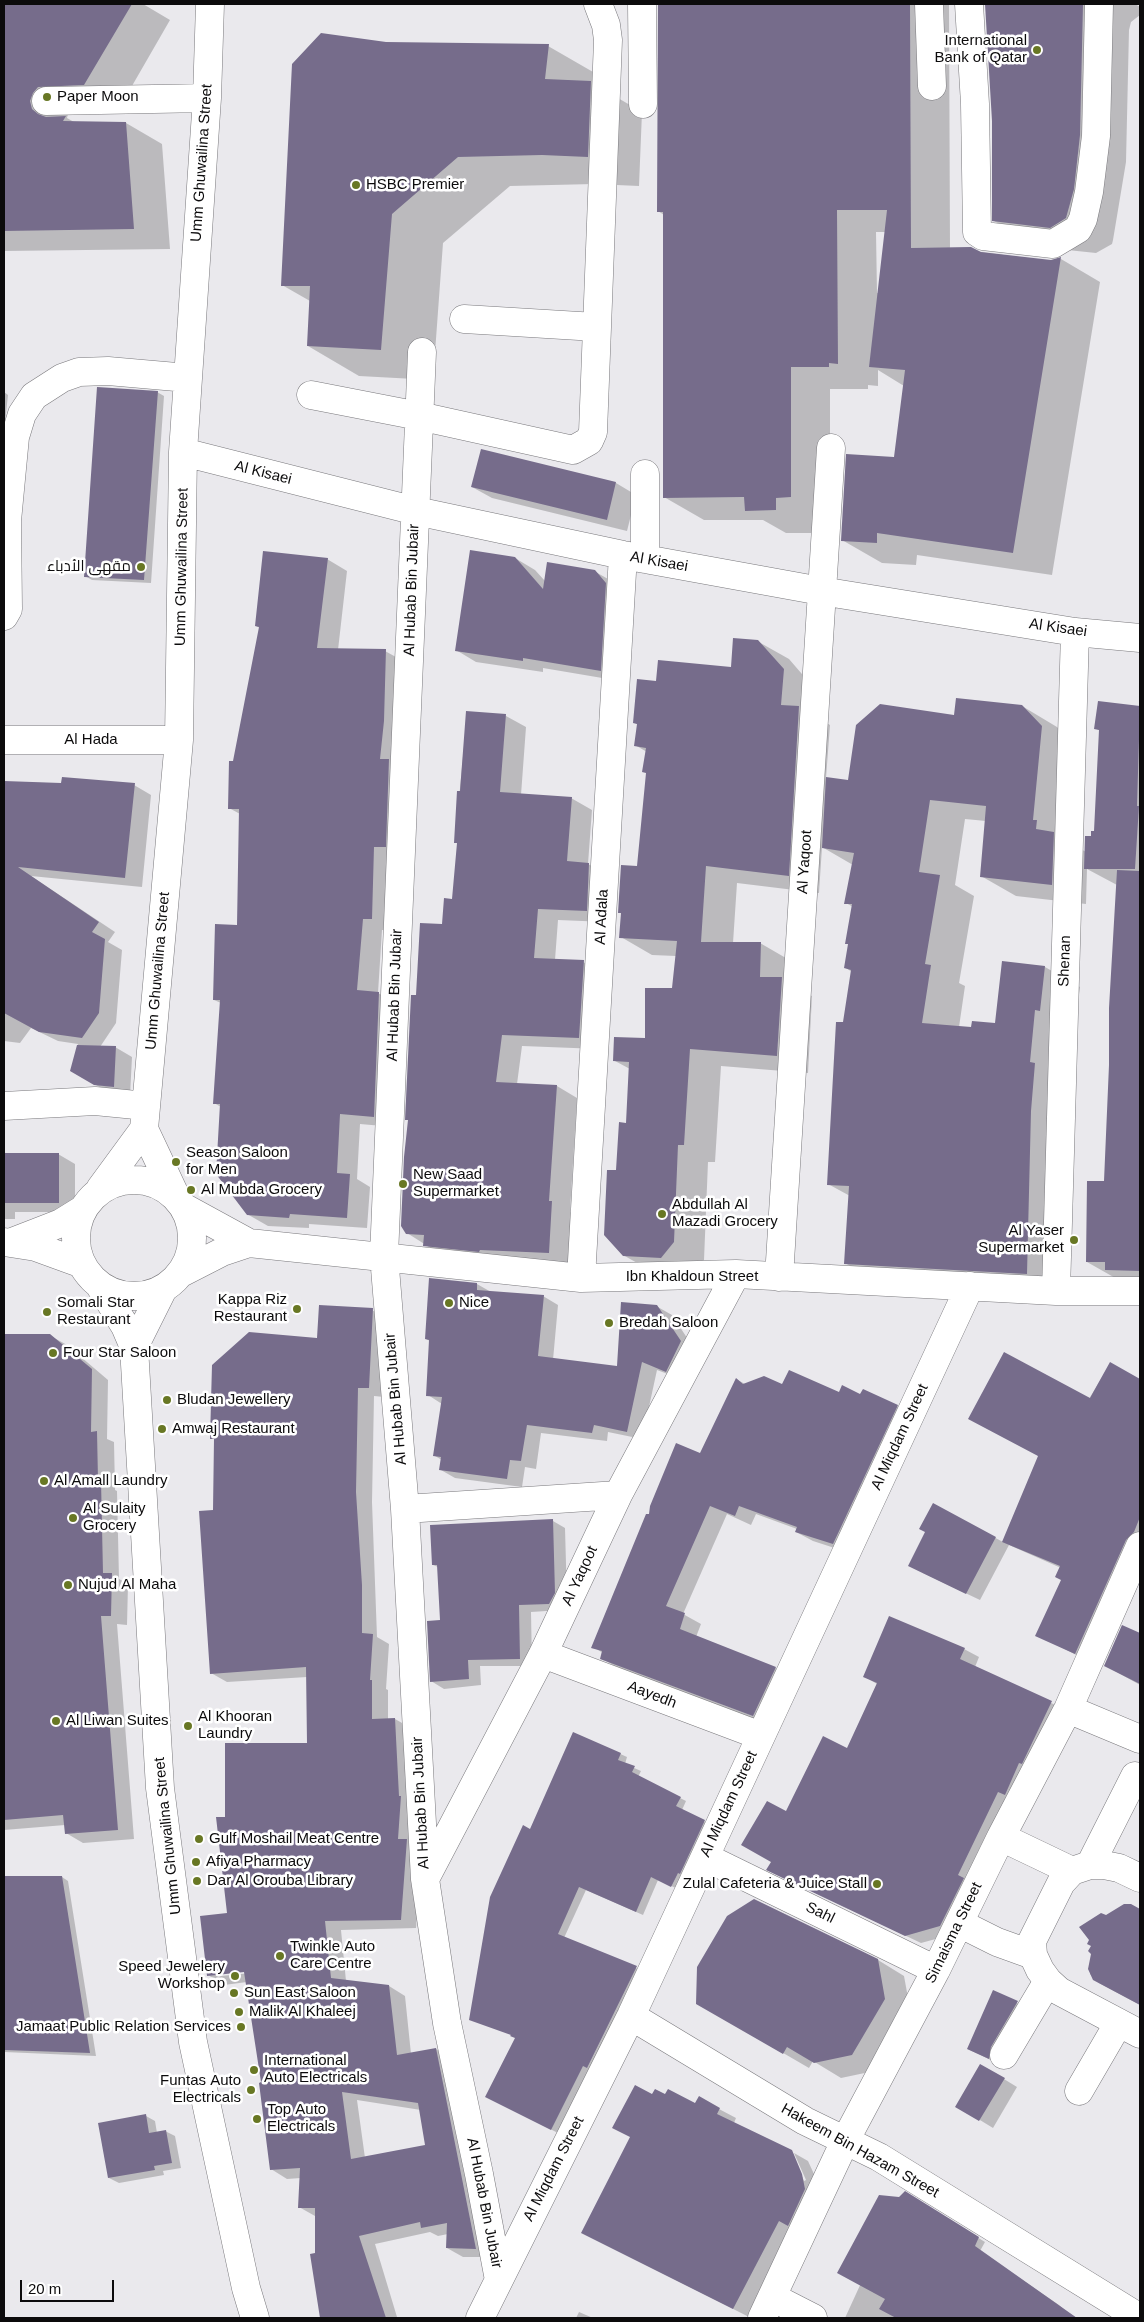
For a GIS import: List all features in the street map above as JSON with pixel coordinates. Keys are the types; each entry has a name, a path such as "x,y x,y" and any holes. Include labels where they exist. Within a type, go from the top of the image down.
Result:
{"street":[{"name":"Umm Ghuwailina Street","path":"146,1118 179,740 183,452 207,98 210,4"},
{"path":"311,395 419,416 573,450 582,447 589,441 593,432 608,40 606,25 598,4"},
{"path":"642,4 643,104"},
{"path":"929,4 932,86"},
{"path":"968,4 975,104 978,232 983,236 1053,244 1078,229 1083,219 1089,192 1096,136 1099,4"},
{"path":"46,101 207,98"},
{"path":"464,320 596,327"},
{"name":"Al Hubab Bin Jubair","path":"422,352 384,1256 405,1509 425,1879 447,2023 499,2280"},
{"path":"4,616 8,609 7,521 15,437 22,414 34,396 62,378 79,372 108,371 188,378"},
{"name":"Al Yaqoot","path":"779,1277 831,448"},
{"name":"Al Kisaei","path":"183,452 416,511 634,557 822,591 1075,632 1140,638"},
{"name":"Al Adala","path":"581,1278 634,557 645,474"},
{"name":"Shenan","path":"1056,1291 1075,632"},
{"name":"Al Hada","path":"4,740 179,740"},
{"path":"4,1106 95,1101 146,1118 192,1230 191,1252 172,1281 142,1296 120,1295 100,1286 88,1276 80,1263 74,1236 86,1202 100,1189 146,1118"},
{"path":"100,1189 119,1181 140,1179 160,1185 181,1203"},
{"name":"Ibn Khaldoun Street","path":"181,1203 249,1243"},
{"path":"8,1242 60,1223 82,1210"},
{"path":"8,1242 80,1263"},
{"name":"Ibn Khaldoun Street","path":"172,1281 222,1252 249,1243 581,1278 736,1274 1056,1291 1139,1291"},
{"name":"Al Yaqoot","path":"425,1879 543,1654 618,1496 736,1274"},
{"name":"Umm Ghuwailina Street","path":"134,1347 172,1281"},
{"name":"Umm Ghuwailina Street","path":"100,1286 125,1326 134,1347 160,1788 193,2042 246,2288 255,2318"},
{"name":"Al Miqdam Street","path":"480,2318 631,2016 970,1286"},
{"path":"405,1509 618,1496"},
{"name":"Simaisma Street","path":"767,2307 845,2141 936,1970 1001,1837 1068,1709 1140,1546"},
{"name":"Aayedh","path":"543,1654 761,1736"},
{"path":"1068,1709 1140,1739"},
{"path":"1079,2091 1129,2029 1059,1991 1048,1981 1033,1955 1032,1942 1061,1883 1081,1868 1135,1776"},
{"path":"1001,1837 1081,1868 1119,1868 1140,1878"},
{"name":"Sahl","path":"705,1857 936,1970"},
{"path":"959,1923 997,1942 1033,1955"},
{"path":"1004,2055 1048,1981"},
{"name":"Hakeem Bin Hazam Street","path":"631,2016 805,2121 879,2157 1140,2318"},
{"path":"767,2307 813,2318"}],"building":[{"path":"4,4 132,4 84,85 38,87 30,101 32,109 38,114 46,117 66,116 63,121 126,122 134,229 4,231"},
{"path":"658,4 910,4 911,248 971,247 981,252 1051,260 1061,257 1013,553 877,533 877,543 841,541 846,454 894,457 905,370 869,367 887,210 837,210 838,364 829,363 829,367 791,367 791,497 776,498 776,510 745,511 744,497 663,498 663,212 657,212"},
{"path":"985,4 1083,4 1080,135 1074,189 1066,218 1050,228 992,221 992,121"},
{"name":"HSBC Premier","path":"321,33 386,42 549,44 545,79 591,81 588,157 542,155 458,157 392,214 381,350 307,346 310,286 281,286 292,64"},
{"path":"97,387 158,391 144,580 84,577"},
{"path":"481,449 616,482 607,520 471,487"},
{"path":"470,550 515,557 543,589 547,562 595,570 606,583 601,671 523,658 523,661 455,651"},
{"path":"263,551 328,558 317,648 386,649 384,721 380,759 389,759 386,847 374,847 372,919 363,919 357,990 379,992 374,1117 340,1114 337,1173 350,1174 347,1218 290,1214 289,1218 247,1215 216,1174 220,1104 213,1104 220,1000 213,1000 215,924 237,925 239,809 228,809 229,761 233,761 259,627 255,626"},
{"path":"733,638 758,640 784,669 781,705 799,706 789,876 706,866 701,942 761,942 760,977 782,977 777,1056 690,1049 684,1145 678,1145 674,1242 661,1258 623,1256 604,1235 607,1170 616,1170 619,1122 626,1123 629,1062 613,1061 614,1037 645,1038 645,988 672,988 677,941 619,938 621,913 618,913 621,865 637,866 646,773 642,772 646,748 634,746 637,724 633,723 637,679 656,681 658,660 731,667"},
{"path":"956,698 1022,705 1042,726 1033,820 1037,820 1036,829 1054,832 1052,885 980,877 986,806 930,800 919,872 940,875 925,964 931,965 922,1023 971,1027 972,1021 995,1023 1002,961 1045,966 1040,1011 1035,1010 1030,1062 1035,1063 1031,1111 1027,1274 844,1264 849,1186 827,1185 836,1022 843,1022 851,970 844,968 848,944 845,944 852,904 844,904 854,853 822,848 826,777 848,780 856,725 880,704 954,715"},
{"path":"1098,701 1140,706 1137,806 1139,806 1135,869 1084,869 1085,836 1091,836 1091,831 1094,831 1099,730 1094,729"},
{"path":"466,711 506,714 500,792 572,797 567,861 589,863 587,911 538,909 534,958 584,960 579,1038 502,1035 496,1082 557,1085 549,1201 552,1201 549,1253 480,1250 479,1252 423,1246 424,1235 406,1234 401,1226 404,1157 408,1120 405,1120 411,995 416,995 420,923 442,924 444,898 452,899 457,843 454,843 457,791 460,791"},
{"path":"62,777 135,783 125,878 18,867 99,922 92,932 105,939 99,1013 82,1038 39,1032 4,1013 4,781 61,783"},
{"path":"1117,870 1140,871 1140,1271 1105,1270 1105,1262 1086,1262 1087,1181 1104,1181 1109,1065 1109,1008"},
{"path":"77,1045 116,1046 114,1087 94,1085 70,1071"},
{"path":"4,1153 59,1153 59,1203 4,1203"},
{"path":"429,1278 477,1283 477,1290 544,1295 538,1356 617,1366 621,1302 657,1305 681,1341 666,1372 642,1362 627,1432 594,1425 592,1433 527,1425 521,1461 510,1460 507,1479 439,1470 441,1457 433,1456 442,1397 426,1396 429,1340 425,1339"},
{"path":"319,1305 373,1308 369,1388 358,1388 356,1492 362,1585 362,1633 373,1634 370,1680 372,1680 372,1719 395,1718 399,1796 401,1796 398,1839 407,1839 401,1920 325,1921 331,1978 389,1985 397,2055 436,2048 476,2249 446,2248 447,2223 421,2228 420,2222 359,2236 386,2318 320,2318 310,2254 315,2253 315,2208 298,2208 300,2168 270,2170 259,2083 261,2082 244,1972 207,1976 200,1916 227,1913 216,1817 225,1817 225,1743 307,1743 306,1667 210,1674 199,1511 213,1510 214,1439 210,1439 212,1365 249,1332 317,1338","holes":["342,2092 418,2103 425,2145 351,2159"]},
{"path":"4,1334 50,1334 92,1369 91,1432 97,1431 98,1480 101,1480 103,1573 112,1573 111,1616 101,1616 118,1830 65,1834 63,1815 4,1820"},
{"path":"1004,1352 1090,1398 1110,1362 1140,1379 1140,1517 1134,1532 1126,1540 1075,1654 1035,1636 1061,1580 1055,1577 1060,1566 1002,1542 1038,1456 968,1419"},
{"path":"789,1370 839,1392 842,1385 860,1394 863,1389 898,1405 833,1544 795,1532 797,1527 739,1506 735,1516 710,1506 666,1606 685,1613 680,1629 776,1667 753,1716 600,1659 602,1651 591,1648 646,1514 649,1514 650,1506 676,1443 700,1453 736,1378 743,1384 764,1376 782,1384"},
{"path":"933,1503 996,1537 966,1594 908,1566 925,1532 919,1529"},
{"path":"553,1519 555,1593 549,1604 519,1605 520,1659 468,1660 469,1679 430,1682 427,1621 440,1620 437,1565 432,1565 430,1525"},
{"path":"889,1616 965,1648 960,1659 1052,1701 1022,1764 1019,1763 1005,1795 998,1792 958,1875 964,1878 940,1926 905,1936 766,1870 771,1862 741,1845 767,1801 786,1811 823,1736 847,1748 877,1683 863,1677"},
{"path":"1122,1625 1140,1633 1140,1684 1104,1666"},
{"path":"573,1732 621,1753 618,1760 635,1766 632,1772 681,1797 676,1806 705,1820 680,1874 678,1873 671,1887 651,1877 636,1912 579,1887 558,1934 637,1966 587,2068 583,2066 551,2130 485,2097 515,2038 469,2020 490,1897 523,1825 530,1829"},
{"path":"4,1876 62,1876 90,2053 4,2050"},
{"path":"754,1899 878,1959 885,1999 852,2055 814,2063 787,2047 783,2054 696,2004 697,1967 727,1916"},
{"path":"1124,1904 1131,1904 1140,1909 1140,2005 1093,1980 1088,1969 1091,1954 1088,1951 1091,1946 1087,1944 1089,1940 1079,1927 1101,1913 1106,1915"},
{"path":"993,1990 1018,2001 991,2047 989,2059 967,2049"},
{"path":"980,2064 1005,2078 979,2121 955,2107"},
{"path":"635,2085 652,2094 655,2089 665,2094 668,2089 695,2103 699,2096 720,2108 717,2114 792,2150 802,2174 805,2189 788,2226 779,2221 733,2309 581,2233 630,2137 612,2128"},
{"path":"146,2114 149,2133 166,2130 172,2163 154,2166 155,2170 108,2178 98,2123"},
{"path":"905,2191 979,2237 975,2246 1077,2318 896,2318 879,2309 885,2299 837,2273 879,2195 899,2197"}],"place":[{"name":"International Bank of Qatar","path":"1037,50"},
{"name":"Paper Moon","path":"47,97"},
{"name":"HSBC Premier","path":"356,185"},
{"name":"مقهى الأدباء","path":"141,567"},
{"name":"Season Saloon for Men","path":"176,1162"},
{"name":"New Saad Supermarket","path":"403,1184"},
{"name":"Al Mubda Grocery","path":"191,1190"},
{"name":"Abdullah Al Mazadi Grocery","path":"662,1214"},
{"name":"Al Yaser Supermarket","path":"1074,1240"},
{"name":"Nice","path":"449,1303"},
{"name":"Kappa Riz Restaurant","path":"297,1309"},
{"name":"Somali Star Restaurant","path":"47,1312"},
{"name":"Bredah Saloon","path":"609,1323"},
{"name":"Four Star Saloon","path":"53,1353"},
{"name":"Bludan Jewellery","path":"167,1400"},
{"name":"Amwaj Restaurant","path":"162,1429"},
{"name":"Al Amall Laundry","path":"44,1481"},
{"name":"Al Sulaity Grocery","path":"73,1518"},
{"name":"Nujud Al Maha","path":"68,1585"},
{"name":"Al Liwan Suites","path":"56,1721"},
{"name":"Al Khooran Laundry","path":"188,1726"},
{"name":"Gulf Moshail Meat Centre","path":"199,1839"},
{"name":"Afiya Pharmacy","path":"196,1862"},
{"name":"Dar Al Orouba Library","path":"197,1881"},
{"name":"Zulal Cafeteria & Juice Stall","path":"877,1884"},
{"name":"Twinkle Auto Care Centre","path":"280,1956"},
{"name":"Speed Jewelery Workshop","path":"235,1976"},
{"name":"Sun East Saloon","path":"234,1993"},
{"name":"Malik Al Khaleej","path":"239,2012"},
{"name":"Jamaat Public Relation Services","path":"241,2027"},
{"name":"International Auto Electricals","path":"254,2070"},
{"name":"Funtas Auto Electricals","path":"251,2090"},
{"name":"Top Auto Electricals","path":"257,2119"}]}
